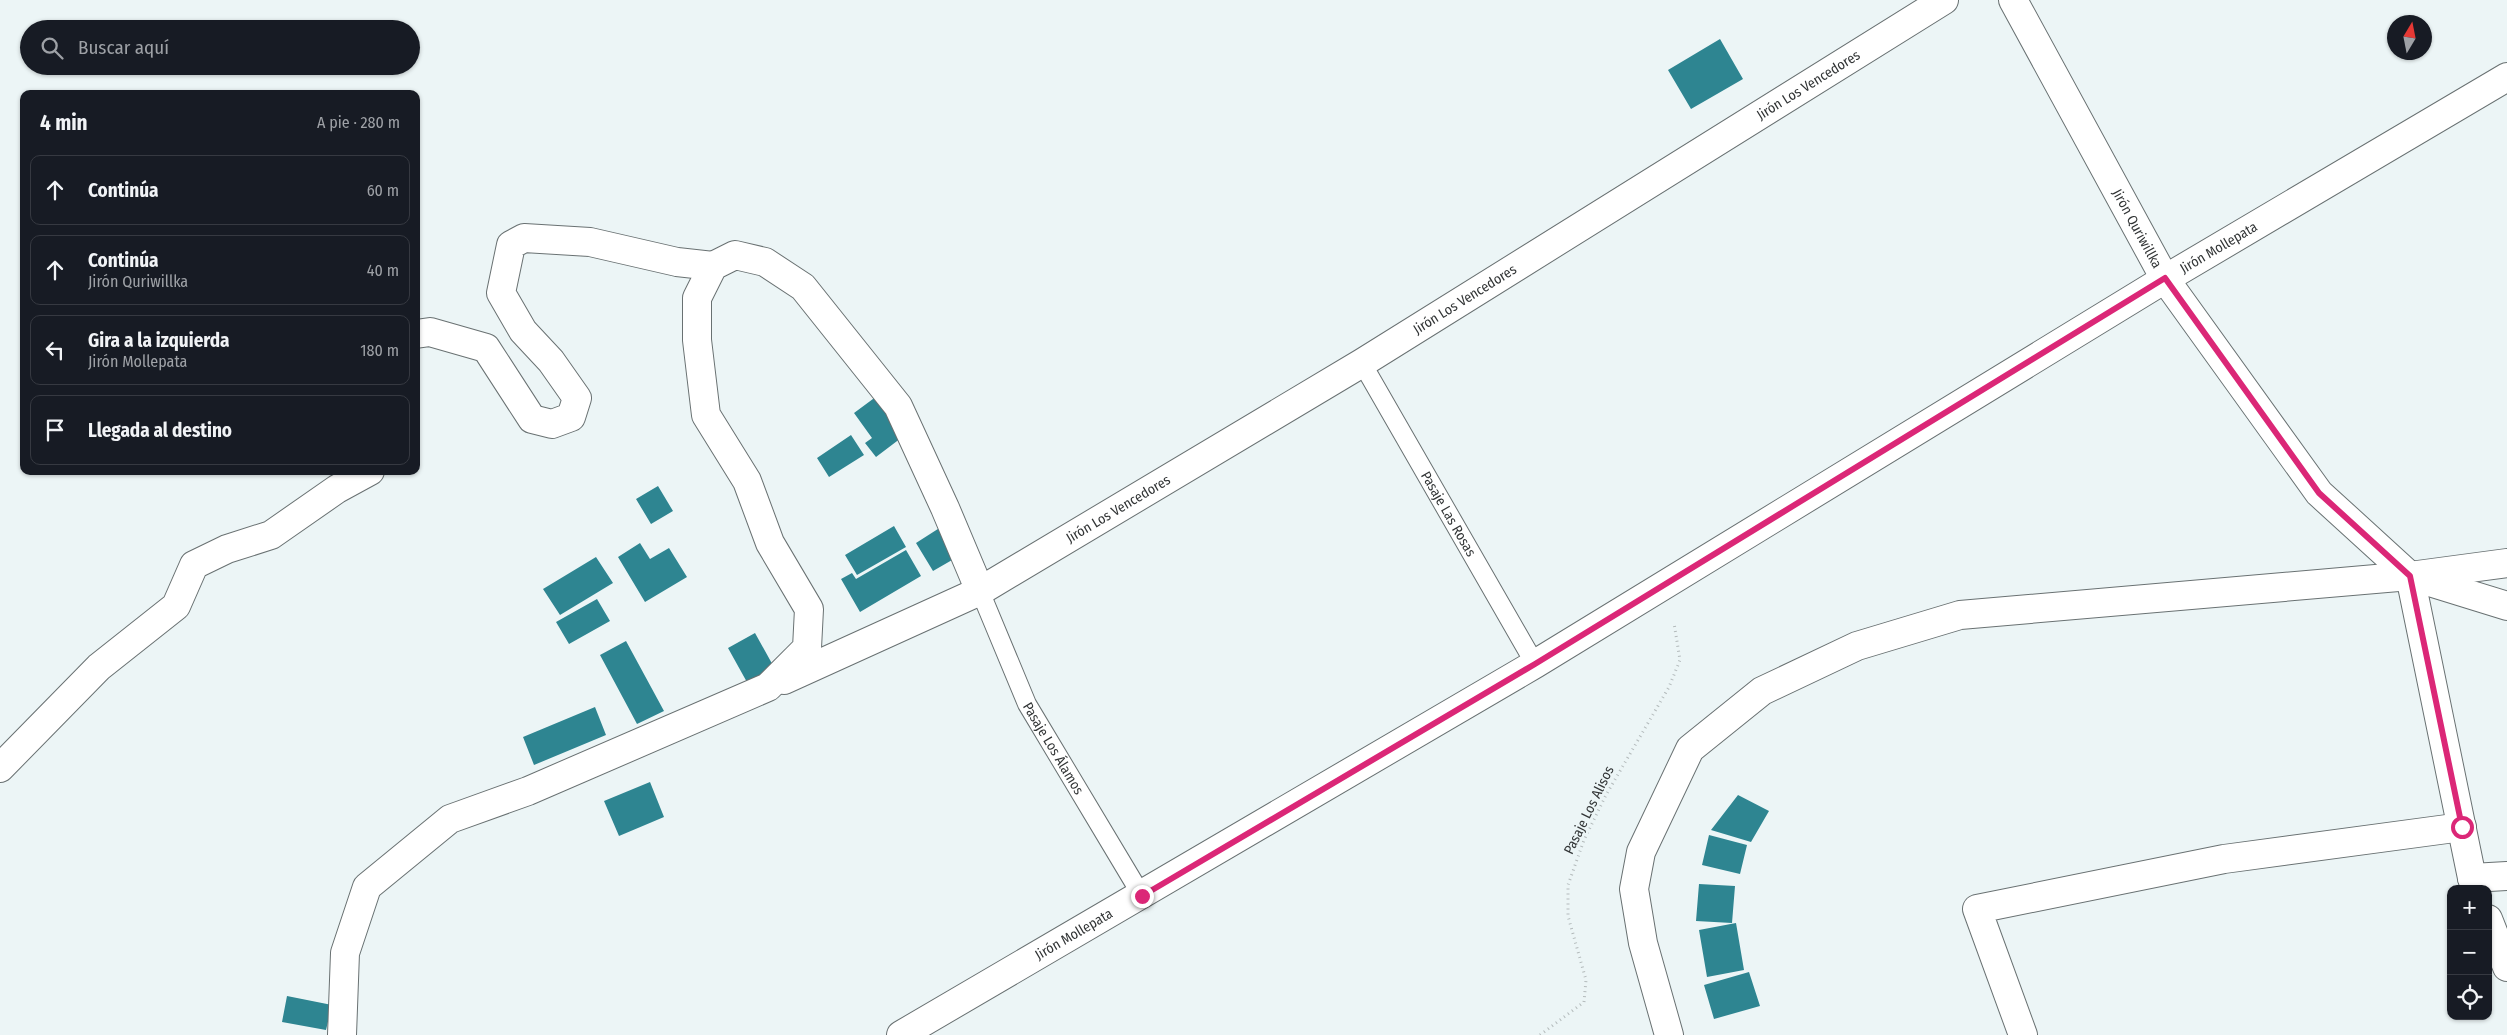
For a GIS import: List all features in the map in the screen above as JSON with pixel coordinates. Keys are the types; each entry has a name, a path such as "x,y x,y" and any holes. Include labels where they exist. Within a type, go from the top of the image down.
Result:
{"street":[{"name":"Jirón Los Vencedores","path":"342,1035 345,953 367,887 450,818 528,791 768,687 980,591 1362,363 1944,0"},
{"name":"Jirón Quriwillka","path":"2013,0 2165,278 2319,493 2410,576"},
{"name":"Jirón Mollepata","path":"901,1035 1142,896 1535,664 2165,278 2507,77"},
{"path":"420,333 430,332 486,348 532,419 552,424 571,417 577,398 550,361 523,331 501,293 511,245 524,238 590,242 677,262 713,266 735,255 765,262 803,287 898,406 946,508 980,591"},
{"path":"713,266 697,298 697,340 706,415 747,481 770,543 809,609 807,648 768,687"},
{"path":"0,768 98,667 176,606 194,565 227,549 271,535 337,489 363,475"},
{"path":"1669,1035 1643,943 1634,889 1641,852 1690,748 1762,691 1857,646 1960,615 2410,576 2507,563"},
{"path":"2410,576 2507,606"},
{"path":"2410,576 2474,883 2507,876"},
{"path":"2023,1035 1977,909 2224,860 2462,827"},
{"path":"2492,929 2507,967"}],"lane":[{"name":"Pasaje Las Rosas","path":"1362,363 1535,664"},
{"name":"Pasaje Los Álamos","path":"980,591 1027,704 1142,896"}],"path":[{"name":"Pasaje Los Alisos","path":"1540,1035 1584,1002 1586,980 1568,916 1568,885 1584,840 1606,795 1669,687 1680,660 1665,586"},
{"path":"1547,1031 1549,1035"}],"building":[{"path":"1720,39 1743,79 1691,109 1668,70"},
{"path":"877,396 905,435 876,457 865,443 872,438 854,413"},
{"path":"851,435 864,455 829,477 817,458"},
{"path":"658,486 673,511 651,524 636,499"},
{"path":"894,526 906,547 857,575 845,555"},
{"path":"941,527 959,556 933,571 916,543"},
{"path":"640,543 650,559 669,548 687,577 645,602 618,557"},
{"path":"906,550 921,576 860,612 841,579 852,573 856,579"},
{"path":"596,557 613,583 560,615 543,589"},
{"path":"597,599 610,621 569,644 556,622"},
{"path":"755,633 775,669 748,684 728,648"},
{"path":"626,641 664,711 637,724 600,655"},
{"path":"595,707 606,735 534,765 523,737"},
{"path":"650,782 664,817 619,836 604,801"},
{"path":"1738,795 1769,811 1751,842 1711,830"},
{"path":"1709,835 1747,845 1740,874 1702,865"},
{"path":"1699,884 1735,886 1732,923 1696,921"},
{"path":"1736,923 1744,970 1707,977 1699,930"},
{"path":"1749,972 1760,1006 1714,1019 1704,985"},
{"path":"287,996 332,1005 326,1030 282,1022"}],"route":[{"path":"1142,896 1665,586 2165,278 2319,493 2410,576 2462,827"}]}
